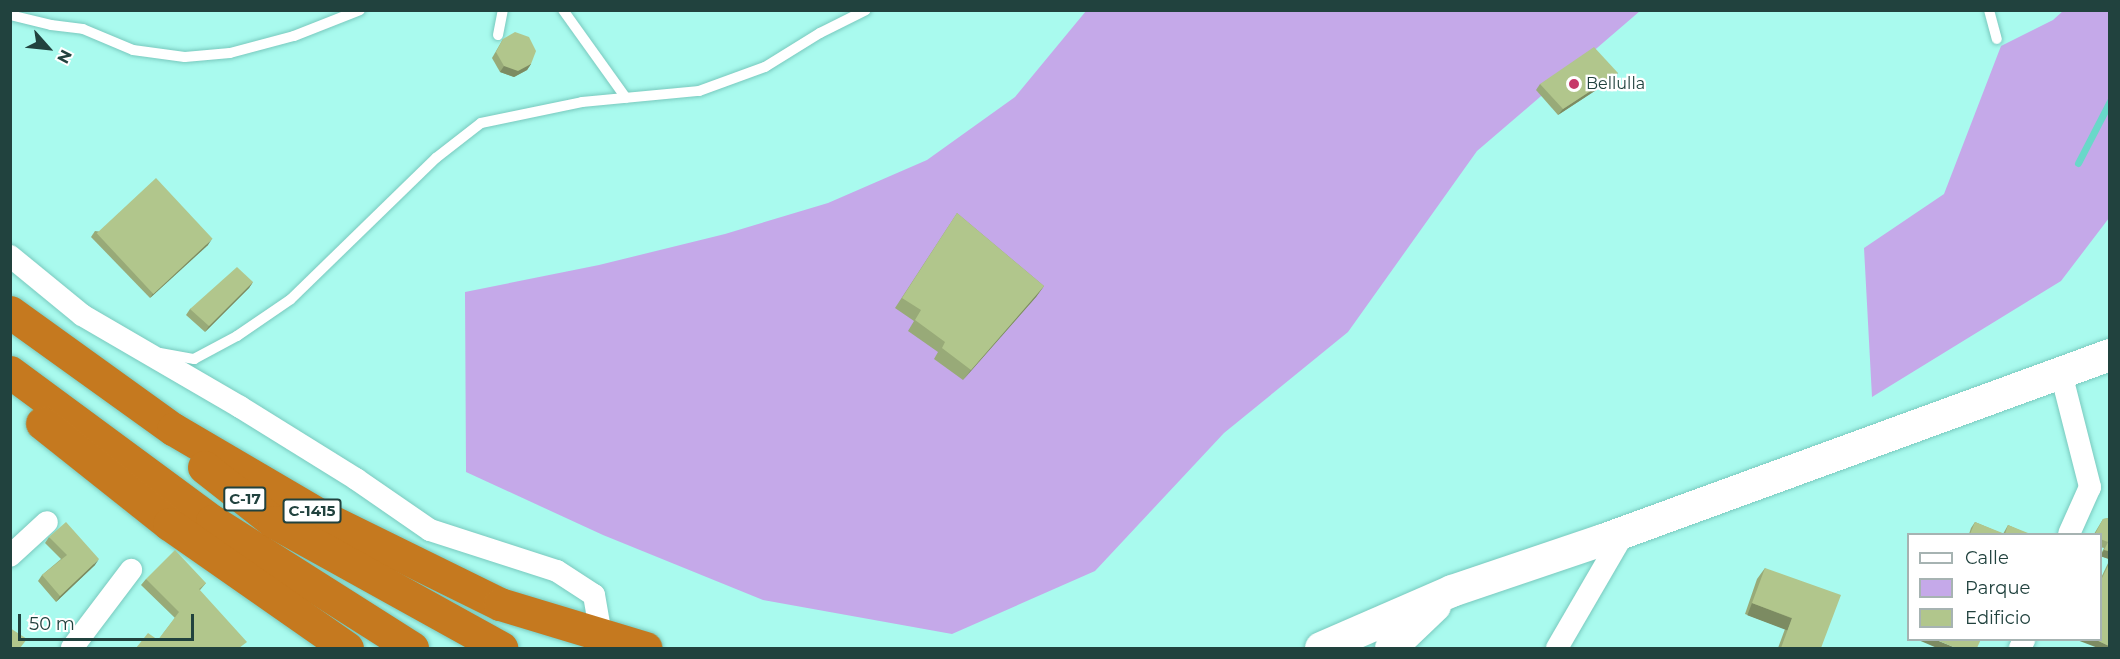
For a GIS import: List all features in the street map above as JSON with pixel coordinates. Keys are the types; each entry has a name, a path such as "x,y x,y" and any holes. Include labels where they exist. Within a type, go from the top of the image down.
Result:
{"highway":[{"name":"C-1415","path":"10,314 173,429 325,518 500,604 646,648"},
{"name":"C-17","path":"10,314 274,522 501,648"},
{"name":"C-17","path":"10,372 212,520 412,648"},
{"path":"10,397 169,524 347,648"}],"main road":[{"path":"1321,648 1452,591 1625,531 2109,355"},
{"path":"1390,648 1452,591"}],"street":[{"path":"10,256 82,315 351,476 430,530 557,571 594,595 601,635"},
{"path":"2061,373 2100,487 2070,533"},
{"path":"10,556 47,522"},
{"path":"1557,648 1625,531"},
{"path":"72,648 131,570"}],"lane":[{"path":"10,15 51,25 83,29 133,50 185,57 230,53 283,39 360,10"},
{"path":"498,35 503,10"},
{"path":"563,10 626,98"},
{"path":"145,351 194,359 237,336 264,318 291,299 436,158 481,123 582,102 699,91 765,68 820,33 866,10"},
{"path":"1989,10 1997,39"}],"green space":[{"path":"2064,10 2109,11 2109,218 2061,281 1872,397 1864,248 1944,194 2001,46 2053,20"},
{"path":"1086,11 1640,11 1477,151 1348,332 1224,433 1095,571 952,634 763,600 603,535 466,472 465,292 599,265 725,234 828,203 927,160 1015,97"}],"building":[{"path":"515,32 529,37 536,51 531,64 518,71 504,66 496,52 503,39"},
{"name":"Bellulla","path":"1594,47 1618,73 1563,109 1540,84"},
{"path":"156,178 213,239 153,294 97,233"},
{"path":"957,213 1044,286 971,370 942,348 945,342 915,320 921,310 902,298"},
{"path":"237,267 253,282 209,326 190,309"},
{"path":"2109,518 2109,551 2104,550 2108,542 2102,540 2102,533 2096,533 2103,519"},
{"path":"66,522 99,559 60,596 42,575 67,555 49,537"},
{"path":"1975,522 2002,533 1970,533"},
{"path":"2008,525 2028,533 2005,533"},
{"path":"175,550 206,583 199,589 247,642 239,648 136,648 148,633 158,640 179,612 146,579"},
{"path":"2109,564 2109,646 2098,641 2102,641 2102,578"},
{"path":"1765,568 1841,595 1821,648 1781,648 1792,618 1752,603"},
{"path":"10,628 27,639 20,648 10,648"},
{"path":"1939,641 1980,641 1977,648 1956,648"}],"waterway":[{"path":"2078,163 2110,101"}],"place":[{"name":"Bellulla","path":"1574,84"}]}
